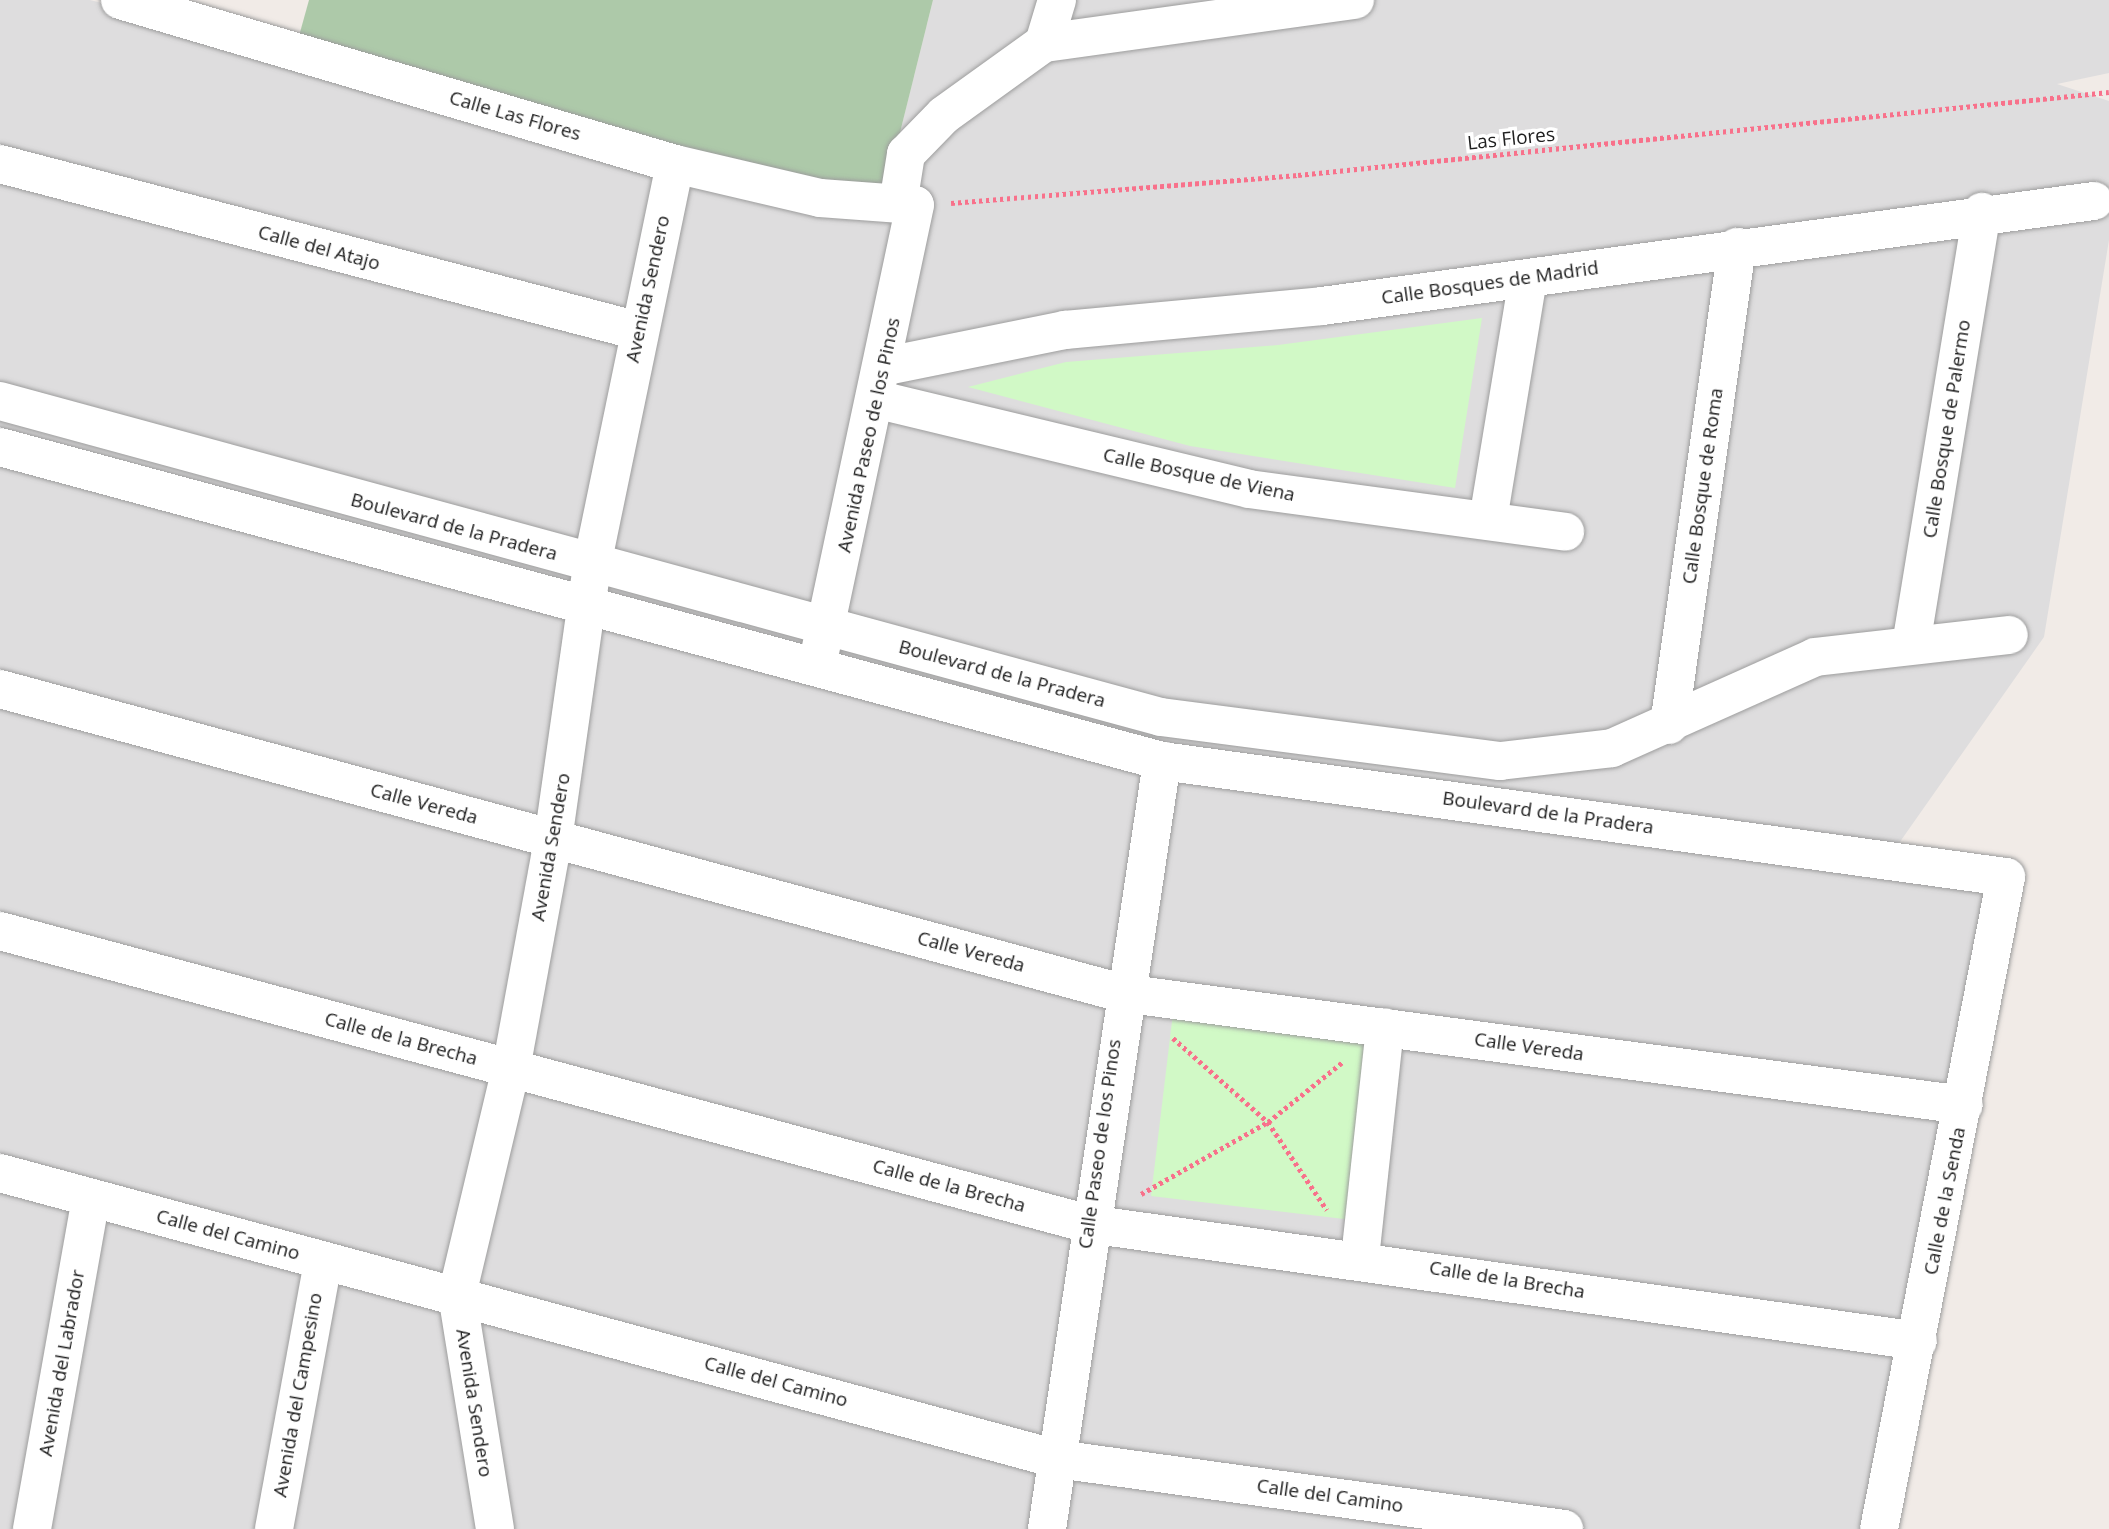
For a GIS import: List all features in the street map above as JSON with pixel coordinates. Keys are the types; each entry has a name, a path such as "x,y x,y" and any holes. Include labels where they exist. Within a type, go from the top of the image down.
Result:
{"street":[{"name":"Calle Las Flores","path":"120,0 675,164 820,198 907,204"},
{"path":"1057,0 1044,43 1355,0"},
{"name":"Avenida Paseo de los Pinos","path":"817,664 828,626 882,383 907,204 906,154 922,134 1044,43"},
{"name":"Calle del Atajo","path":"0,164 639,331"},
{"name":"Avenida Sendero","path":"495,1529 457,1295 511,1069 553,840 589,606 592,565 675,164"},
{"name":"Calle Bosques de Madrid","path":"882,383 1065,330 1528,279 1982,212 2094,201"},
{"name":"Calle Bosque de Palermo","path":"1911,645 1982,212"},
{"name":"Calle Bosque de Roma","path":"1668,725 1737,247"},
{"path":"1488,520 1528,279"},
{"name":"Calle Bosque de Viena","path":"882,383 1249,489 1565,532"},
{"name":"Boulevard de la Pradera","path":"0,401 592,565 1161,717 1500,761 1570,758 1668,725 1815,657 2009,635"},
{"name":"Boulevard de la Pradera","path":"0,447 589,606 817,664 1162,761 2003,875"},
{"name":"Calle Vereda","path":"0,689 1122,993 1964,1105"},
{"name":"Calle Paseo de los Pinos","path":"1047,1529 1122,993 1162,761"},
{"name":"Calle de la Senda","path":"1879,1529 2009,884 2003,875"},
{"name":"Calle de la Brecha","path":"0,931 1089,1224 1360,1258 1918,1341"},
{"path":"1360,1258 1385,1027"},
{"name":"Calle del Camino","path":"0,1172 1057,1458 1564,1529"},
{"name":"Avenida del Labrador","path":"32,1529 91,1198"},
{"name":"Avenida del Campesino","path":"274,1529 323,1261"}],"path":[{"name":"Las Flores","path":"907,204 1298,175 2109,92"},
{"path":"1136,1197 1268,1122 1385,1027"},
{"path":"1164,1030 1268,1122 1360,1258"}],"shaded area":[{"path":"0,0 90,0 882,204 933,0 2109,0 2109,73 2057,84 2109,101 2109,240 2044,637 1897,846 2024,866 1887,1529 0,1529"}],"green space":[{"path":"309,0 933,0 882,205 294,54"},
{"path":"1482,318 1455,488 1190,446 968,387 1066,362 1278,345"},
{"path":"1173,1013 1383,1037 1361,1221 1151,1196"}]}
